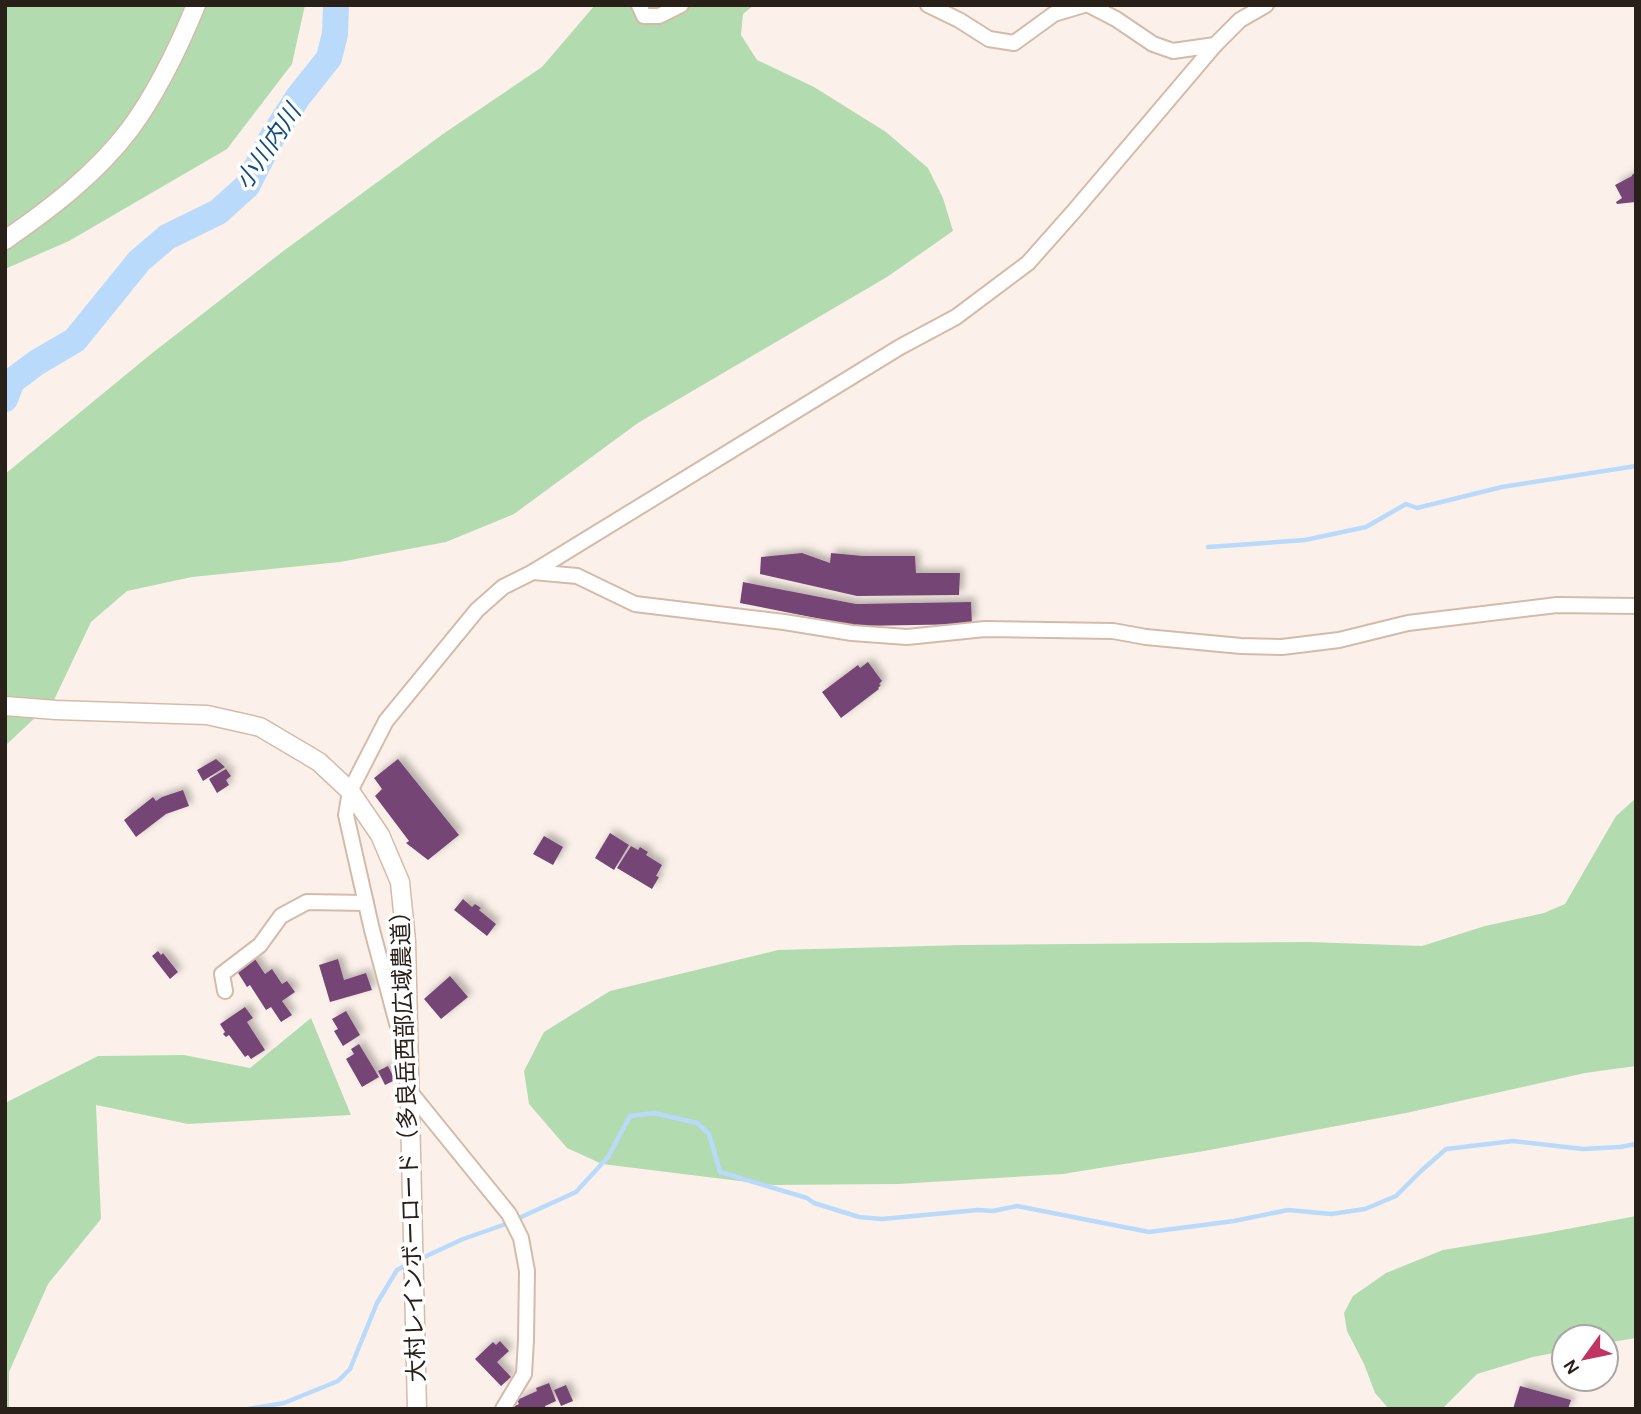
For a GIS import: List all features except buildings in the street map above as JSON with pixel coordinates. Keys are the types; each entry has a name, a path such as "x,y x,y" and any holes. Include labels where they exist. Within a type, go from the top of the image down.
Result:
{"street":[{"path":"5,240 59,201 129,130 180,46 196,5"},
{"path":"639,5 644,16 659,16 681,5"},
{"path":"928,5 989,39 1014,43 1054,14 1086,5 1115,19 1153,44 1173,51 1215,45"},
{"path":"409,1027 398,1027 346,815 350,791 386,721 477,610 503,587 533,572 900,347 956,317 1028,263 1215,45 1240,20 1266,5"},
{"path":"533,572 577,576 635,604 852,633 907,637 985,629 1113,631 1146,637 1241,646 1282,647 1339,640 1408,623 1557,605 1636,606"},
{"name":"大村レインボーロード（多良岳西部広域農道）","path":"5,706 207,715 260,727 319,762 350,791 380,835 400,882 407,941 416,1409"},
{"path":"225,991 222,974 260,945 281,916 307,902 366,903"},
{"path":"410,1092 509,1214 521,1238 527,1270 524,1374 503,1409"}],"green space":[{"path":"5,5 305,5 292,64 227,149 69,241 5,269"},
{"path":"595,5 754,5 743,14 741,35 757,60 814,87 886,132 928,168 943,198 953,231 887,277 638,423 514,514 446,542 340,562 192,577 127,591 91,622 54,700 5,746 5,474 151,354 282,252 443,134 542,67"},
{"path":"1636,798 1636,1066 1585,1073 1406,1113 1063,1174 898,1184 773,1185 602,1164 567,1148 529,1104 524,1071 544,1032 610,991 778,950 963,945 1309,942 1422,946 1485,926 1544,913 1565,904 1616,816"},
{"path":"311,1018 351,1115 188,1124 96,1105 101,1219 48,1284 9,1372 9,1409 5,1409 5,1103 98,1056 184,1055 250,1068"},
{"path":"1636,1216 1636,1338 1620,1341 1620,1323 1550,1323 1550,1354 1477,1374 1442,1409 1389,1409 1375,1393 1347,1331 1344,1313 1353,1296 1386,1273 1443,1250"}],"waterway":[{"name":"小川内川","path":"5,399 12,381 75,340 139,261 167,237 218,212 247,186 271,139 298,97 329,58 335,34 336,5"},
{"path":"1208,547 1305,540 1366,527 1406,504 1417,508 1502,487 1636,466"},
{"path":"418,1260 576,1192 608,1157 630,1116 654,1113 697,1123 709,1134 720,1172 859,1217 882,1219 993,1211 1017,1206 1149,1232 1234,1221 1288,1210 1331,1214 1365,1209 1396,1196 1446,1149 1513,1141 1583,1149 1636,1144"},
{"path":"248,1409 284,1403 338,1381 350,1369 377,1303 397,1270 410,1263"}]}
